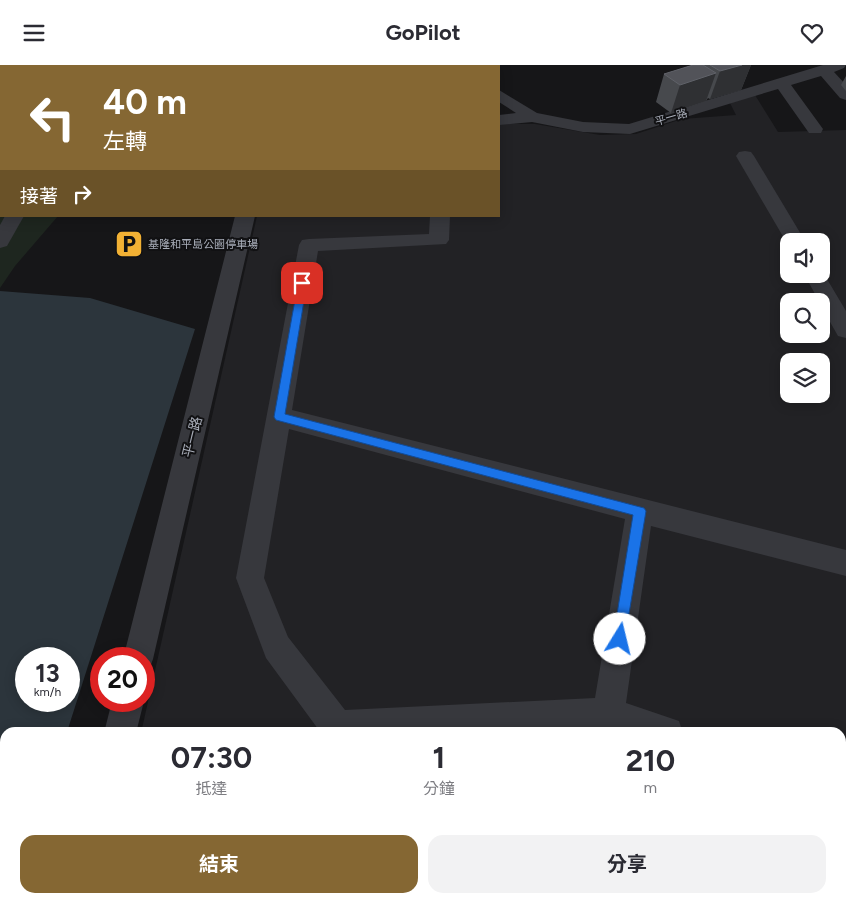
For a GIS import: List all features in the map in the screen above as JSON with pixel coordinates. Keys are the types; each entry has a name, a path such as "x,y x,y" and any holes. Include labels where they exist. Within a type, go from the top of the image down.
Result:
{"street":[{"name":"平一路","path":"500,120 532,117 583,127 630,129 782,82 835,74"},
{"path":"835,74 846,95"},
{"path":"782,82 814,129"},
{"path":"500,96 532,117"},
{"path":"746,156 790,233"},
{"path":"0,242 13,217"},
{"name":"平一路","path":"141,647 245,217"},
{"path":"335,727 277,647 250,578 309,245 439,241 440,217"},
{"path":"823,283 837,298 846,330"},
{"path":"280,417 846,563"},
{"path":"608,713 640,511"},
{"path":"122,727 125,712"},
{"path":"385,727 608,713 649,727"}],"shaded area":[{"path":"755,95 778,132 846,130 846,727 142,727 146,712 155,712 155,671 257,217 500,217 500,124 535,124 600,135 636,134 682,119 736,115 730,103"},
{"path":"0,217 57,217 15,266 0,288"},
{"path":"0,291 90,298 195,329 94,647 90,647 90,660 80,691 80,647 15,647 15,712 73,712 69,727 0,727"}],"building":[{"path":"693,65 703,65 716,73 680,85 664,74"},
{"path":"710,65 742,65 720,71"}],"place":[{"name":"基隆和平島公園停車場","path":"129,244"}],"route":[{"path":"302,283 280,417 640,511 620,639"}]}
